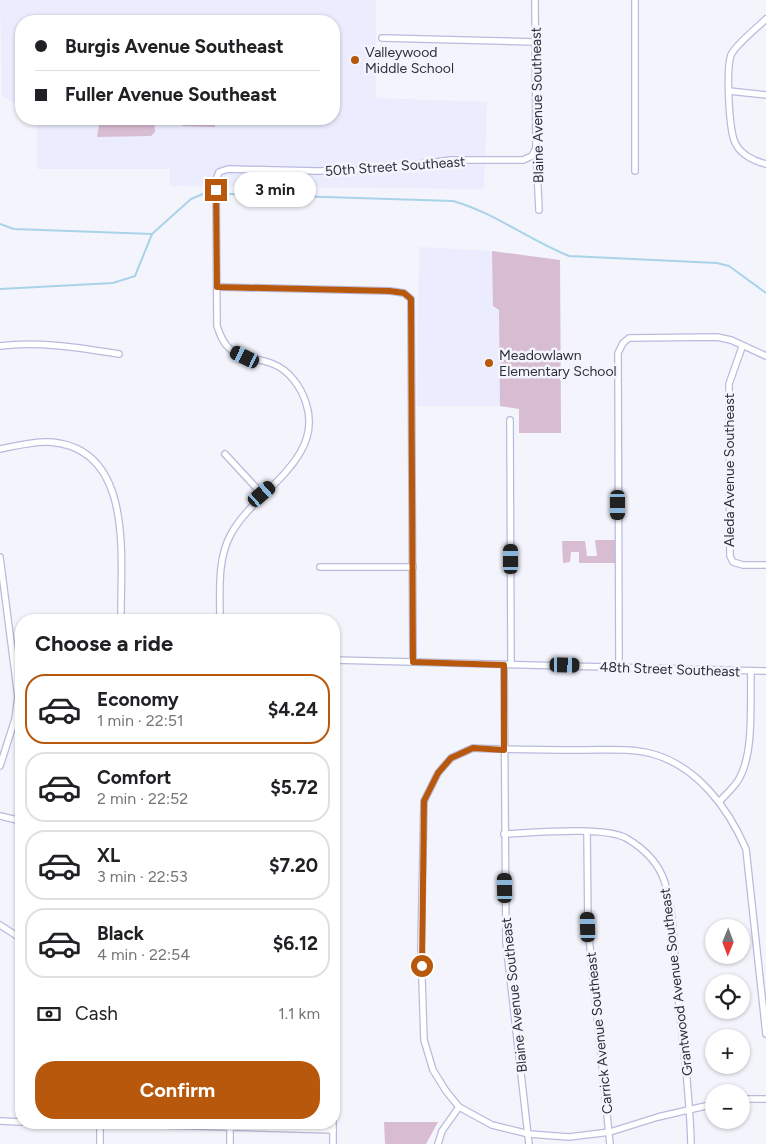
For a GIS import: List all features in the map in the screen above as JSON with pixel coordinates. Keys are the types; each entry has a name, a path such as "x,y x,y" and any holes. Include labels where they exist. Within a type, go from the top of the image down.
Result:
{"street":[{"name":"Blaine Avenue Southeast","path":"535,0 536,148 539,210"},
{"path":"635,0 635,171"},
{"path":"766,19 731,54 730,91 734,140 744,154 756,162 766,164"},
{"path":"382,38 535,42"},
{"path":"730,91 766,95"},
{"name":"50th Street Southeast","path":"217,287 216,180 219,172 228,169 374,170 451,160 523,160 532,156 536,148"},
{"path":"220,614 223,556 230,535 262,494 299,457 309,434 307,405 302,392 291,376 274,364 245,357 230,350 223,341 217,326 217,287 390,291 404,293 411,299 413,662"},
{"path":"619,666 618,353 623,343 630,338 717,336 731,340 742,347 766,356"},
{"path":"0,346 19,344 51,345 119,354"},
{"name":"Aleda Avenue Southeast","path":"742,347 729,384 730,556 734,562 743,565 766,566"},
{"path":"510,420 512,664"},
{"path":"0,449 37,442 64,444 88,457 99,468 114,491 118,509 121,531 121,614"},
{"path":"225,454 262,494"},
{"path":"0,557 15,674"},
{"path":"320,567 413,567"},
{"name":"48th Street Southeast","path":"340,660 766,671"},
{"name":"Blaine Avenue Southeast","path":"504,665 506,942 529,1144"},
{"path":"720,801 740,778 746,759 751,672"},
{"path":"0,766 15,722"},
{"path":"705,1106 610,1132 569,1137 529,1134 492,1125 460,1107 446,1091 433,1070 424,1040 421,948 424,801 438,773 451,758 473,748 504,750 625,750 650,754 673,763 701,782 720,801 737,828 746,850 766,1034"},
{"path":"0,816 15,820"},
{"name":"Grantwood Avenue Southeast","path":"504,834 587,832 624,837 651,858 665,884 691,1109 691,1144"},
{"name":"Carrick Avenue Southeast","path":"587,832 588,927 610,1144"},
{"path":"0,925 15,935"},
{"path":"750,1099 766,1099"},
{"path":"438,1144 442,1131 460,1107"},
{"path":"0,1121 15,1122"},
{"path":"100,1129 100,1144"},
{"path":"230,1129 230,1144"},
{"path":"307,1129 333,1130 333,1144"}],"shaded area":[{"name":"Valleywood Middle School","path":"0,0 376,0 376,98 487,102 484,189 170,186 170,169 37,169 37,125 340,125 340,15 15,15 15,105 2,95"},
{"path":"99,125 154,125 155,132 151,136 97,137"},
{"path":"215,125 215,127 182,126"},
{"name":"Meadowlawn Elementary School","path":"419,247 492,251 560,260 561,433 519,433 519,409 500,406 417,406"},
{"path":"492,251 560,260 561,433 519,433 519,409 500,406 499,310 493,306"},
{"path":"595,540 615,540 615,563 579,563 579,552 571,552 570,562 563,563 562,541 585,541 587,556 597,556"},
{"path":"384,1122 438,1122 426,1144 385,1144"}],"waterway":[{"path":"0,289 113,283 135,276 152,234 191,199 203,194"},
{"path":"230,194 453,201 498,219 554,250 569,256 717,263 729,266 766,293"},
{"path":"0,224 14,229 152,234"}],"place":[{"name":"Valleywood Middle School","path":"355,60"},
{"name":"Meadowlawn Elementary School","path":"489,363"}],"route":[{"path":"216,190 217,287 390,291 404,293 411,299 413,359 411,400 413,662 504,665 504,750 473,748 451,758 438,773 424,801 422,966"}]}
